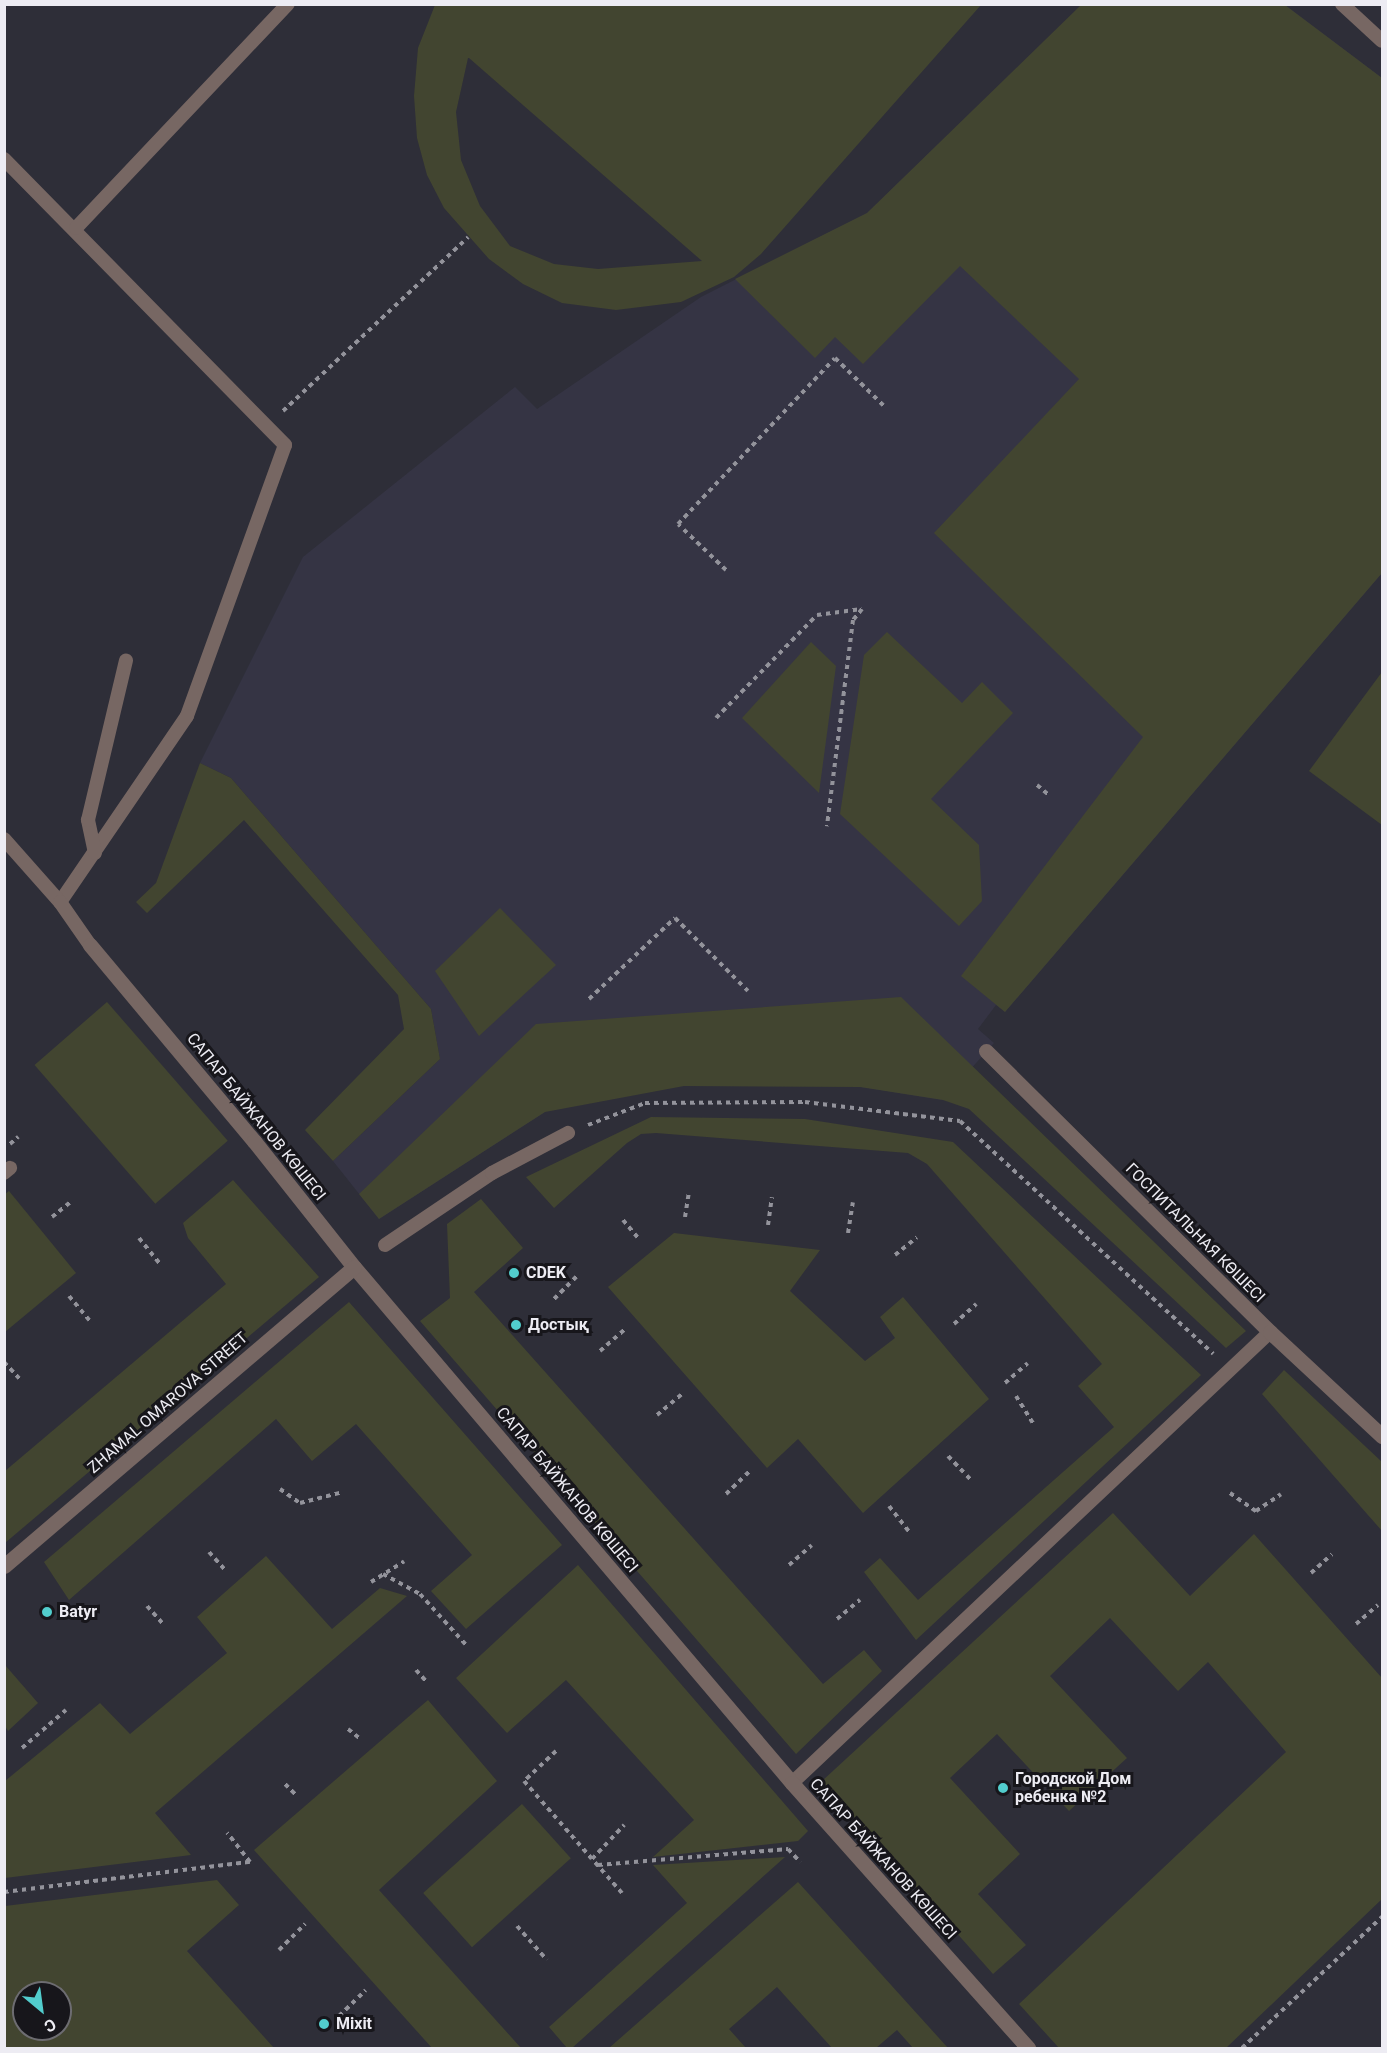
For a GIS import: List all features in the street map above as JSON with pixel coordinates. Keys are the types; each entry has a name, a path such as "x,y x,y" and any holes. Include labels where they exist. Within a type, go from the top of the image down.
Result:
{"street":[{"name":"САПАР БАЙЖАНОВ КӨШЕСІ","path":"90,945 254,1141 354,1268 792,1783 1028,2049"},
{"name":"ГОСПИТАЛЬНАЯ КӨШЕСІ","path":"986,1051 1270,1332 1383,1436"},
{"name":"ZHAMAL OMAROVA STREET","path":"4,1566 354,1268"}],"lane":[{"path":"76,228 288,4"},
{"path":"1342,4 1383,41"},
{"path":"4,159 76,228 285,445 187,716 60,902"},
{"path":"95,853 88,820 126,660"},
{"path":"4,839 60,902 90,945"},
{"path":"385,1245 492,1173 568,1133"},
{"path":"792,1783 1270,1332"}],"path":[{"path":"267,426 468,237"},
{"path":"726,570 678,524 835,358 885,407"},
{"path":"716,718 817,615 862,609 853,620 827,826"},
{"path":"1037,785 1050,796"},
{"path":"590,999 675,918 748,991"},
{"path":"568,1133 645,1103 805,1102 960,1121 1230,1370"},
{"path":"685,1217 689,1192"},
{"path":"768,1225 772,1197"},
{"path":"52,1217 72,1201"},
{"path":"848,1233 853,1202"},
{"path":"623,1220 639,1239"},
{"path":"895,1255 917,1237"},
{"path":"139,1238 159,1263"},
{"path":"554,1299 579,1274"},
{"path":"69,1296 90,1321"},
{"path":"954,1323 976,1304"},
{"path":"600,1351 626,1329"},
{"path":"4,1362 21,1380"},
{"path":"1005,1383 1028,1363"},
{"path":"657,1415 682,1394"},
{"path":"1016,1396 1033,1423"},
{"path":"948,1455 970,1479"},
{"path":"726,1494 749,1472"},
{"path":"280,1489 300,1503 343,1492"},
{"path":"1230,1493 1256,1511 1281,1494"},
{"path":"889,1506 909,1532"},
{"path":"789,1565 812,1545"},
{"path":"209,1552 225,1570"},
{"path":"1311,1573 1332,1554"},
{"path":"371,1582 404,1561"},
{"path":"383,1574 420,1594 466,1646"},
{"path":"837,1620 860,1600"},
{"path":"1356,1624 1378,1605"},
{"path":"147,1606 163,1624"},
{"path":"416,1670 426,1680"},
{"path":"22,1748 66,1710"},
{"path":"348,1729 359,1738"},
{"path":"556,1751 524,1781 622,1893"},
{"path":"285,1784 295,1794"},
{"path":"592,1859 624,1825"},
{"path":"4,1892 250,1862 227,1833"},
{"path":"598,1865 788,1849 800,1862"},
{"path":"1242,2049 1383,1917"},
{"path":"279,1950 305,1924"},
{"path":"517,1926 547,1960"},
{"path":"339,2016 366,1990"}],"shaded area":[{"path":"1082,5 1285,5 1382,78 1382,573 1005,1012 996,1005 978,1029 994,1043 943,1100 729,1066 602,1075 379,1219 333,1161 440,1059 431,1009 231,778 200,763 303,557 515,387 537,409 701,297 867,213"}],"green space":[{"path":"435,4 981,5 761,254 734,277 681,302 616,310 562,303 523,284 489,259 444,208 427,175 417,138 414,96 418,48","holes":["469,58 702,261 598,269 554,264 510,246 480,206 461,160 456,112"]},
{"path":"1082,4 1285,5 1382,78 1382,573 1005,1012 961,976 1143,737 934,533 1079,379 960,266 863,364 835,337 815,358 735,279 867,213"},
{"path":"887,632 962,703 982,682 1013,713 931,799 979,845 982,901 959,926 840,814 864,655"},
{"path":"811,642 836,666 819,793 742,718"},
{"path":"1382,672 1382,825 1309,771"},
{"path":"200,763 231,778 431,1009 440,1059 333,1161 305,1130 404,1029 398,995 244,820 147,913 136,902 156,883"},
{"path":"500,908 556,965 479,1036 435,971"},
{"path":"901,997 1246,1331 1226,1348 969,1109 943,1100 860,1087 684,1086 545,1112 379,1219 359,1194 536,1024"},
{"path":"107,1002 228,1141 155,1204 35,1065"},
{"path":"651,1117 805,1119 953,1142 1201,1375 916,1640 864,1572 880,1558 918,1600 1114,1427 1078,1386 1102,1364 927,1164 908,1153 656,1133 641,1134 627,1143 554,1208 526,1177"},
{"path":"233,1180 319,1277 5,1543 5,1471 226,1284 188,1238 183,1223"},
{"path":"9,1191 76,1273 5,1332 4,1195"},
{"path":"481,1199 523,1248 474,1292 823,1684 864,1650 882,1671 796,1754 420,1321 450,1298 447,1224"},
{"path":"674,1233 820,1250 790,1291 865,1361 895,1338 880,1317 903,1297 989,1399 863,1513 798,1439 767,1468 608,1287"},
{"path":"349,1302 562,1545 466,1629 431,1591 472,1555 356,1424 312,1461 276,1419 69,1600 44,1562"},
{"path":"1284,1370 1382,1462 1382,1531 1262,1394"},
{"path":"1113,1513 1190,1596 1254,1534 1382,1678 1382,1899 1226,2048 1059,2048 1019,2004 1286,1752 1208,1662 1178,1691 1110,1618 1050,1676 1127,1758 1069,1811 997,1734 950,1778 1020,1854 978,1894 1026,1945 993,1974 822,1781"},
{"path":"266,1556 332,1629 380,1588 407,1596 155,1813 191,1855 5,1878 5,1781 100,1703 130,1734 227,1653 197,1617"},
{"path":"578,1565 808,1831 798,1841 653,1857 694,1820 566,1680 507,1733 456,1678"},
{"path":"5,1665 38,1703 8,1731 5,1726"},
{"path":"428,1700 497,1781 379,1890 521,2048 432,2048 254,1850"},
{"path":"522,1804 571,1858 472,1947 423,1893"},
{"path":"785,1857 572,2048 567,2048 549,2027 687,1903 653,1865"},
{"path":"217,1880 239,1905 187,1951 274,2048 5,2048 5,1906"},
{"path":"798,1882 948,2048 913,2048 897,2030 876,2048 832,2048 777,1987 729,2029 746,2048 609,2048"}],"place":[{"name":"CDEK","path":"514,1273"},
{"name":"Достық","path":"516,1325"},
{"name":"Batyr","path":"47,1612"},
{"name":"Городской Дом ребенка №2","path":"1003,1788"},
{"name":"Mixit","path":"324,2024"}]}
